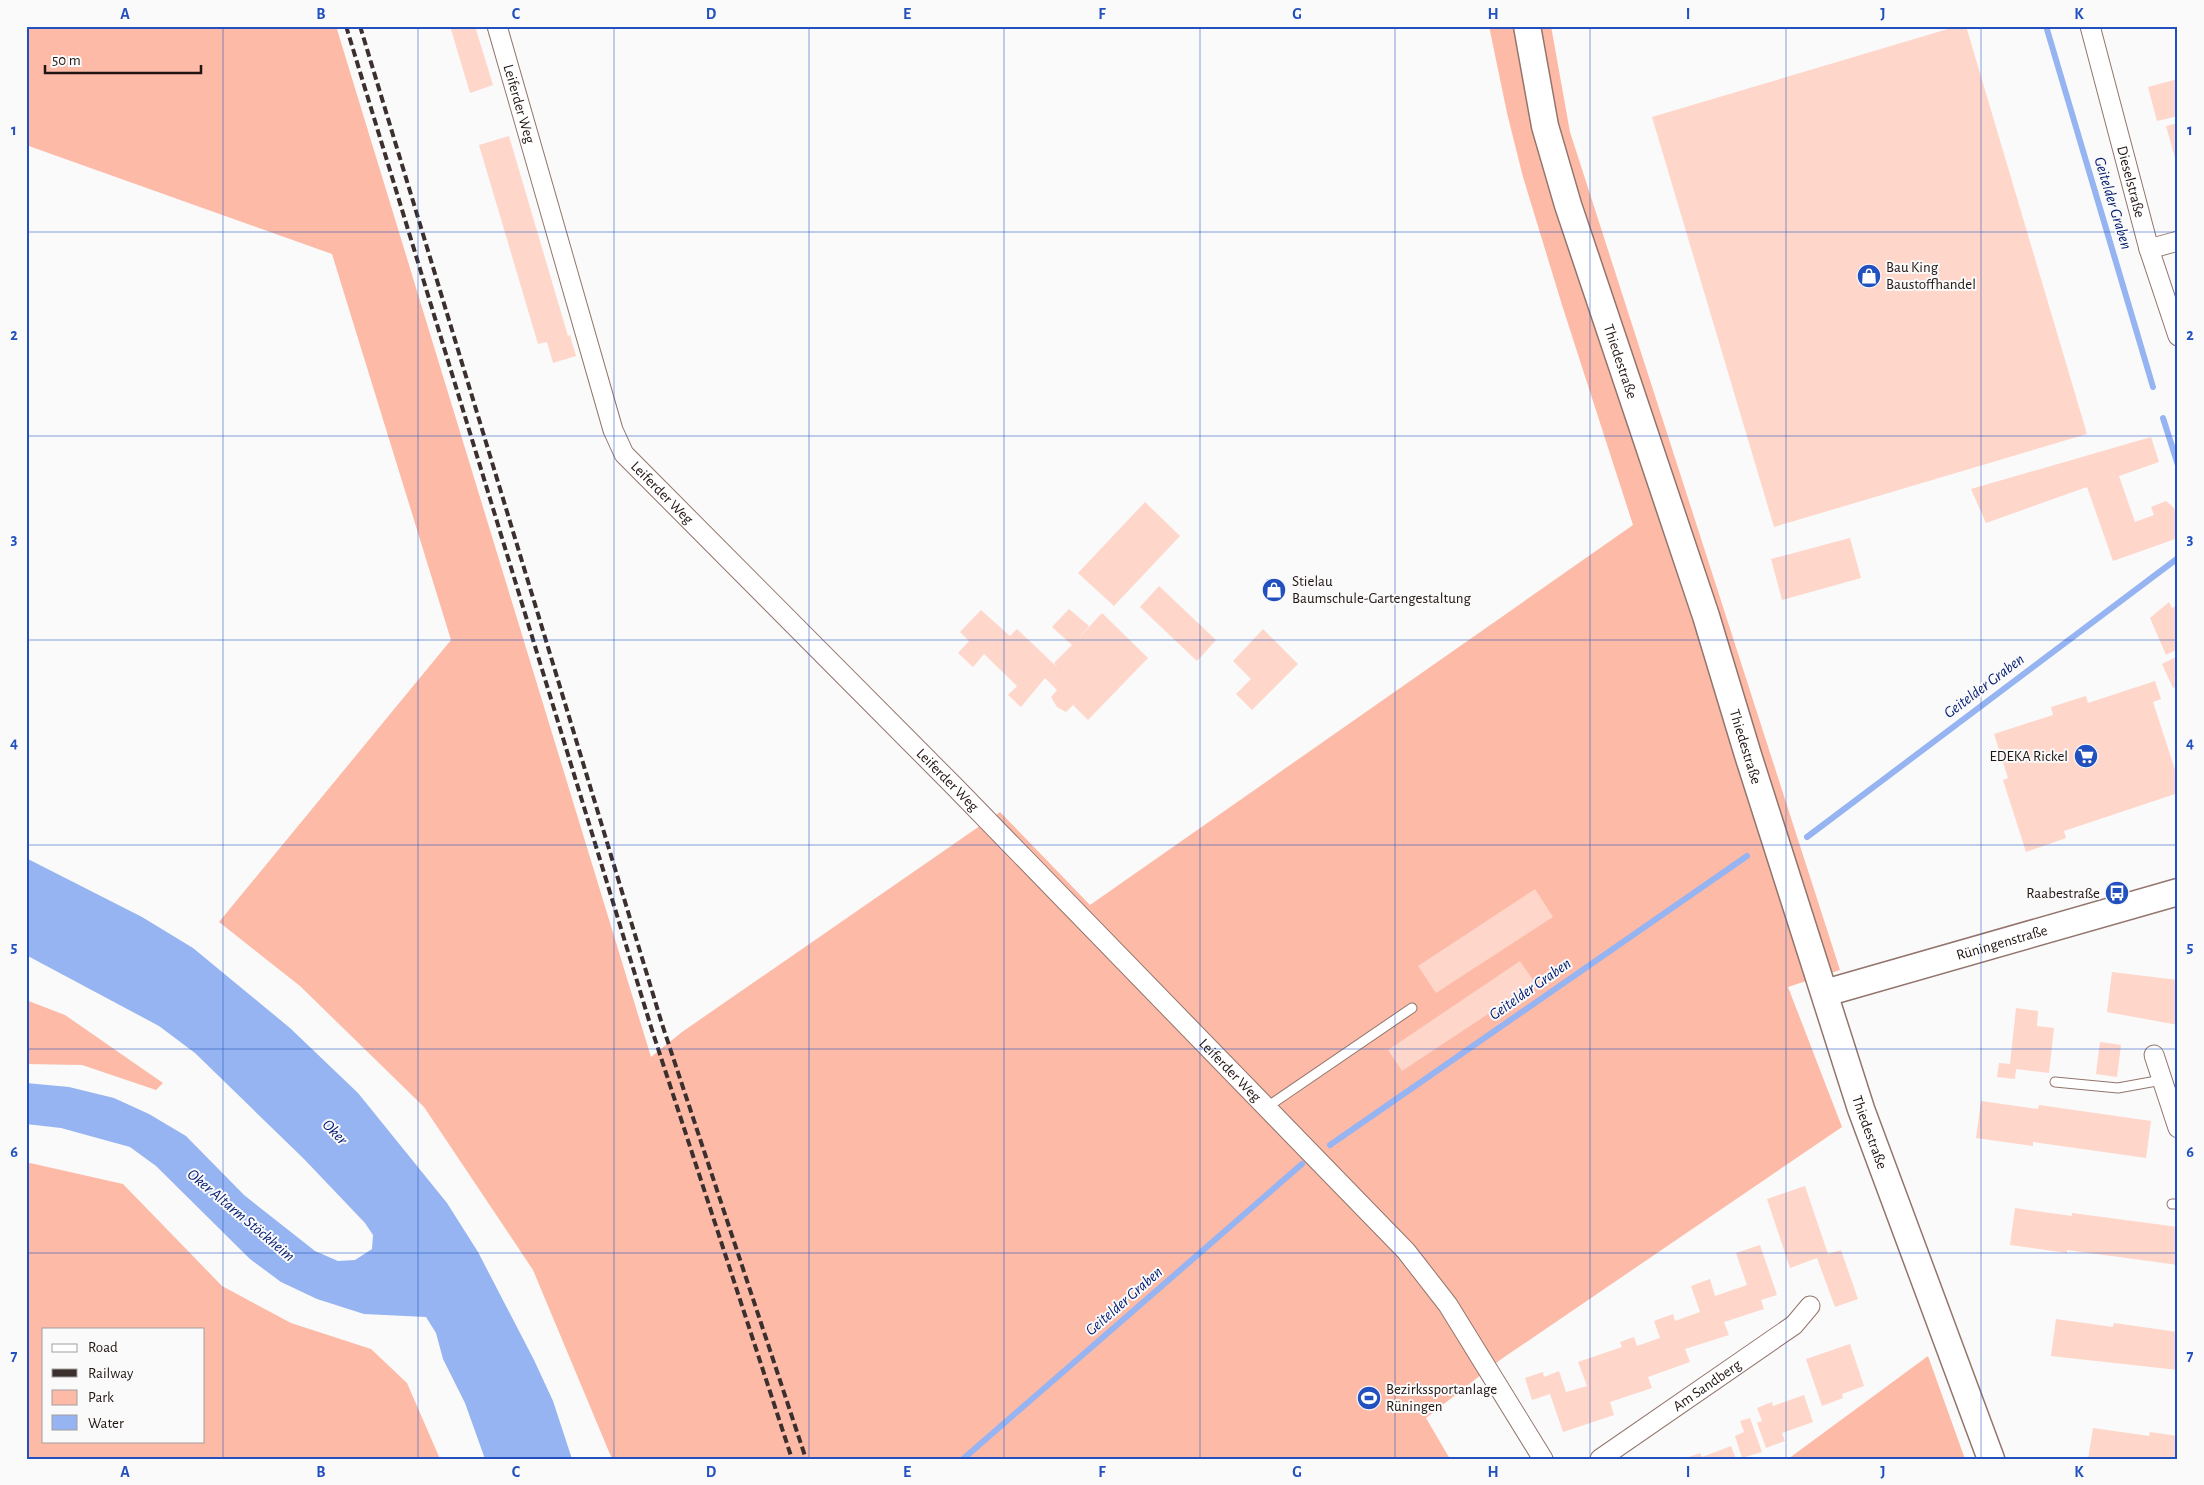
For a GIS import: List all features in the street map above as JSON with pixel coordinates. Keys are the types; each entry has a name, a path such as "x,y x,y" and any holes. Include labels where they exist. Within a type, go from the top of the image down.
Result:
{"street":[{"name":"Leiferder Weg","path":"497,26 613,430 624,454 956,788 1406,1251 1429,1279 1452,1313 1543,1459"},
{"name":"Thiedestraße","path":"1527,26 1545,126 1568,205 1706,616 1866,1121 1991,1459"},
{"name":"Dieselstraße","path":"2090,26 2150,249 2172,300 2178,336"},
{"path":"2150,249 2178,241"},
{"name":"Rüningenstraße","path":"1825,993 2178,892"},
{"path":"2154,1055 2178,1128"},
{"name":"Am Sandberg","path":"1600,1459 1794,1324 1810,1306"}],"lane":[{"path":"1267,1107 1412,1008"},
{"path":"2055,1082 2118,1088 2162,1080"}],"green space":[{"path":"26,26 336,26 651,1057 682,1032 1000,812 1090,905 1633,525 1523,177 1507,113 1489,26 1551,26 1570,132 1840,970 1788,987 1842,1127 1500,1360 1426,1418 1450,1459 612,1459 533,1270 424,1107 300,986 219,922 451,640 332,254 26,145"},
{"path":"26,1000 65,1015 163,1083 156,1090 82,1065 26,1064"},
{"path":"30,1163 123,1184 222,1286 291,1323 371,1349 407,1383 440,1459 26,1459 26,1164"},
{"path":"1928,1356 1965,1459 1788,1459"}],"water":[{"path":"26,858 142,917 193,948 290,1028 358,1093 447,1203 478,1252 553,1401 572,1459 485,1459 465,1403 443,1359 436,1333 426,1317 364,1314 317,1299 281,1282 250,1259 156,1166 130,1147 61,1128 26,1124 26,1083 69,1087 114,1098 149,1114 186,1136 244,1195 315,1251 338,1261 355,1260 372,1249 373,1235 365,1223 304,1159 195,1053 159,1026 26,955"}],"building":[{"path":"450,26 475,26 493,85 470,93"},
{"name":"Bau King Baustoffhandel","path":"1958,26 1966,26 2087,434 1774,527 1652,117"},
{"path":"2178,79 2178,116 2157,121 2148,87"},
{"path":"2178,123 2178,165 2177,165 2166,126"},
{"path":"509,136 568,336 570,335 576,356 553,363 547,342 538,344 479,145"},
{"path":"2151,437 2159,462 2119,476 2135,522 2154,515 2151,507 2166,501 2174,508 2178,517 2178,538 2113,561 2087,487 1986,523 1971,489"},
{"path":"1145,502 1180,536 1114,606 1078,573"},
{"path":"1850,538 1861,578 1782,600 1771,559"},
{"path":"1159,586 1216,640 1197,661 1140,607"},
{"path":"2169,602 2172,608 2178,605 2178,649 2166,655 2150,618"},
{"path":"1069,609 1089,626 1075,642 1102,613 1148,658 1088,720 1073,705 1066,712 1057,707 1051,697 1057,690 1045,678 1021,707 1008,695 1017,686 984,654 973,667 958,653 969,641 960,632 981,610 1010,636 1017,629 1058,668 1054,663 1072,645 1052,627"},
{"path":"1263,629 1298,664 1252,710 1236,694 1251,679 1233,661"},
{"path":"2178,656 2178,686 2173,688 2162,664"},
{"name":"EDEKA Rickel","path":"2155,681 2161,699 2153,702 2178,779 2178,793 2064,831 2066,838 2026,852 2003,780 2008,778 1994,734 2053,715 2051,707 2086,696 2088,703"},
{"path":"1535,889 1553,917 1436,993 1418,966"},
{"path":"1520,961 1535,983 1402,1071 1388,1050"},
{"path":"2112,972 2178,980 2178,1025 2107,1012"},
{"path":"2016,1008 2038,1011 2037,1026 2054,1028 2049,1073 2016,1069 2015,1079 1997,1077 1999,1063 2010,1064"},
{"path":"2100,1042 2121,1045 2117,1077 2096,1074"},
{"path":"1981,1101 2038,1109 2039,1105 2151,1121 2146,1158 2033,1142 2033,1146 1976,1138"},
{"path":"1805,1186 1828,1254 1841,1250 1858,1299 1835,1307 1817,1258 1790,1268 1767,1199"},
{"path":"2015,1208 2072,1216 2072,1213 2178,1227 2178,1265 2067,1250 2067,1253 2010,1245"},
{"path":"1760,1245 1777,1295 1761,1300 1764,1309 1724,1322 1729,1335 1685,1349 1690,1362 1648,1377 1652,1388 1610,1402 1614,1415 1563,1432 1550,1394 1532,1400 1525,1378 1543,1372 1544,1377 1559,1371 1566,1392 1587,1386 1578,1362 1622,1347 1620,1342 1634,1337 1637,1346 1660,1338 1654,1321 1673,1314 1675,1321 1700,1312 1691,1286 1710,1279 1715,1296 1747,1285 1736,1253"},
{"path":"2056,1319 2113,1327 2114,1323 2178,1332 2178,1370 2051,1356"},
{"path":"1850,1344 1864,1386 1842,1394 1843,1398 1822,1406 1806,1359"},
{"path":"1804,1395 1813,1422 1782,1433 1785,1441 1766,1448 1757,1423 1762,1421 1757,1408 1772,1402 1773,1406"},
{"path":"1750,1418 1762,1452 1742,1458 1735,1436 1744,1432 1740,1421"},
{"path":"2093,1428 2149,1436 2150,1432 2178,1436 2178,1459 2088,1459"},
{"path":"1731,1446 1736,1459 1683,1459 1700,1453 1702,1457"}],"waterway":[{"name":"Geitelder Graben","path":"2046,26 2153,387"},
{"name":"Geitelder Graben","path":"2163,418 2178,465"},
{"name":"Geitelder Graben","path":"1807,837 2178,558"},
{"name":"Geitelder Graben","path":"1330,1145 1747,856"},
{"name":"Geitelder Graben","path":"963,1459 1302,1164"}],"railway":[{"path":"346,26 651,1027 792,1459"},
{"path":"360,26 662,1024 806,1459"}],"place":[{"name":"Bau King Baustoffhandel","path":"1869,276"},
{"name":"Stielau Baumschule-Gartengestaltung","path":"1274,590"},
{"name":"EDEKA Rickel","path":"2086,756"},
{"name":"Raabestraße","path":"2117,893"},
{"name":"Bezirkssportanlage Rüningen","path":"1369,1398"}],"water label":[{"name":"Oker","path":"335,1132"},
{"name":"Oker Altarm Stöckheim","path":"241,1215"}]}
